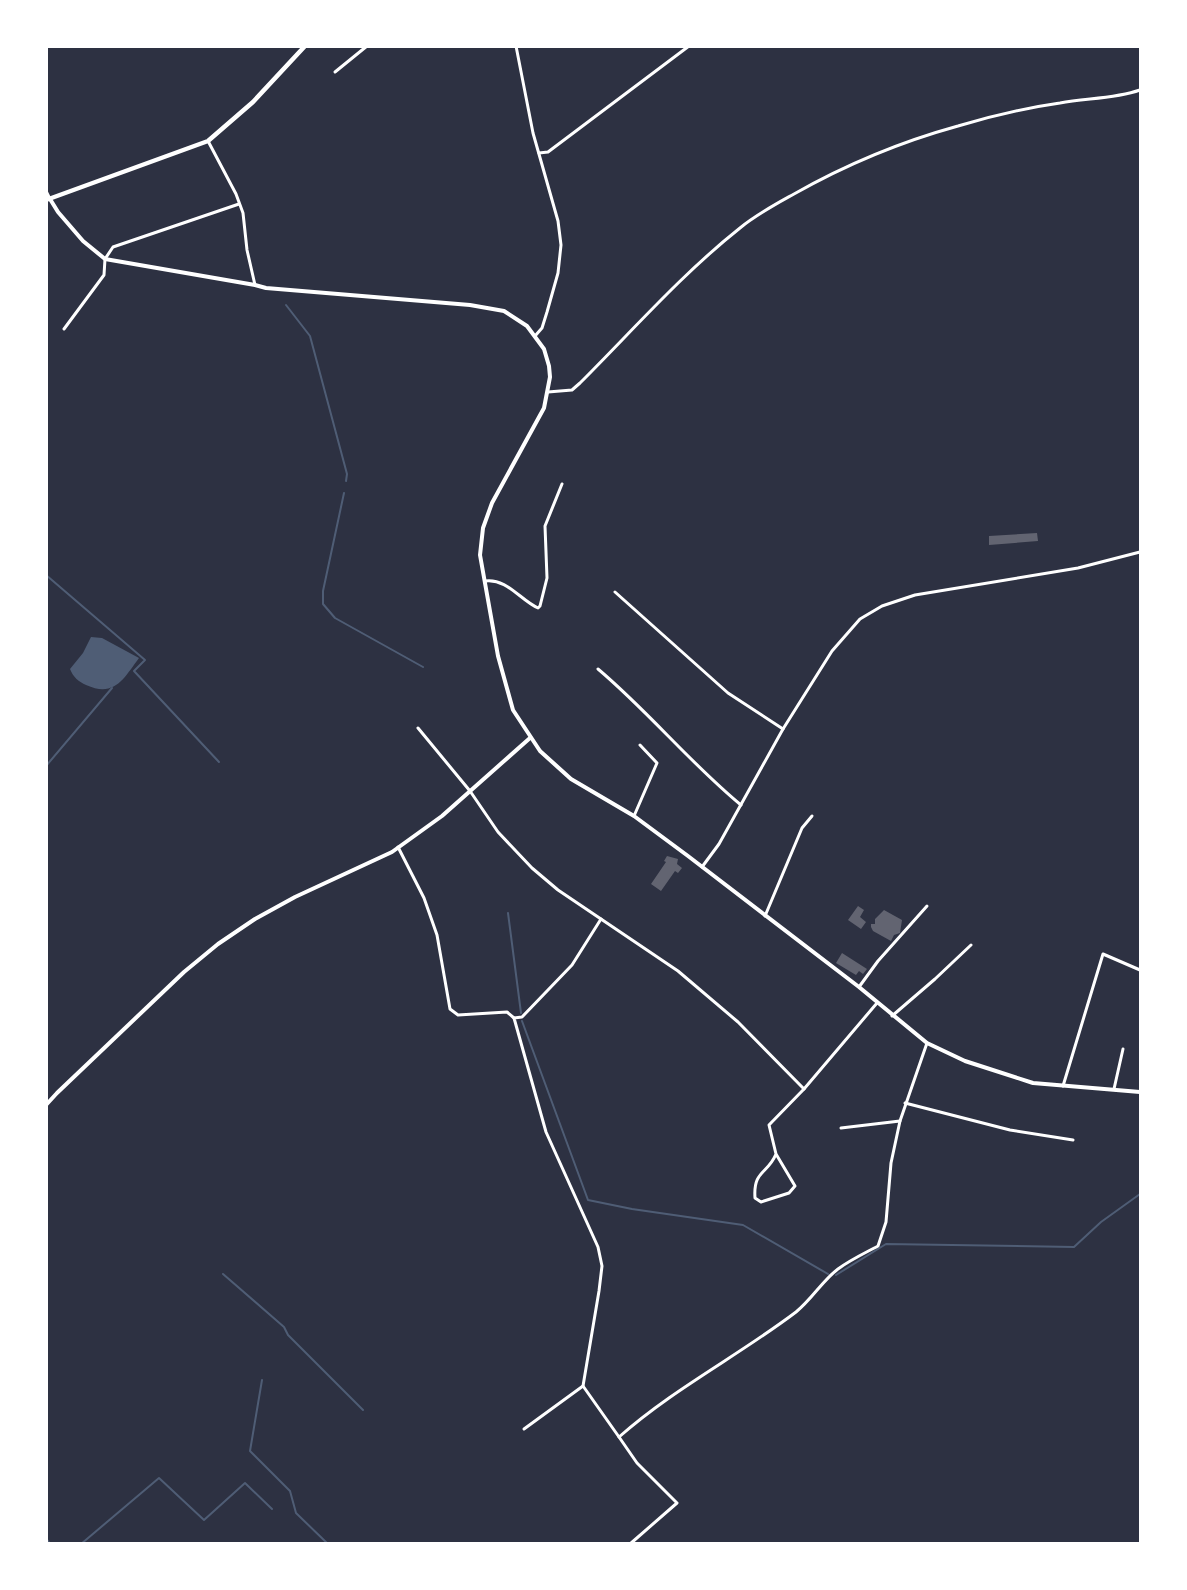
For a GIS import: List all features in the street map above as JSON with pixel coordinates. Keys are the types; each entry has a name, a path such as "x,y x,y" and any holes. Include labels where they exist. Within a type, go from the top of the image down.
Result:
{"main road":[{"path":"48,200 208,141 253,102 305,46"}],"street":[{"path":"335,72 367,46"},
{"path":"516,46 533,133 558,220 561,245 558,273 547,312 542,328 535,336"},
{"path":"539,153 548,152 689,46"},
{"path":"548,392 572,390 664,296 742,226 838,169 895,146 1004,113 1061,102 1120,97 1140,90"},
{"path":"208,141 243,213 247,250 255,285"},
{"path":"46,190 48,200 58,212 83,241 105,259 266,288 470,305 504,311 527,327 544,349 549,366 548,392 544,408 492,503 483,528 480,555 498,656 513,710 540,752 572,779 634,816 702,867 859,987 927,1043 965,1061 1033,1083 1140,1092"},
{"path":"64,329 104,275 105,259 113,247 239,204"},
{"path":"483,581 496,581 512,589 532,606 538,608 540,606 547,578 545,526 562,484"},
{"path":"702,867 719,844 783,729 832,651 860,620 882,606 915,596 1077,568 1140,552"},
{"path":"615,592 728,693 783,729"},
{"path":"598,669 631,696 715,784 741,805"},
{"path":"418,729 470,791 498,832 532,868 558,891 678,971 738,1022 804,1089"},
{"path":"46,1105 184,972 219,944 285,902 392,852 421,832 530,738"},
{"path":"634,816 657,763 640,745"},
{"path":"765,916 802,828 812,816"},
{"path":"398,847 424,898 437,935 450,1009 458,1015 507,1012 514,1018 546,1132 598,1247 602,1266 583,1386 524,1430"},
{"path":"859,987 878,961 927,906"},
{"path":"514,1018 522,1017 572,965 601,919"},
{"path":"892,1016 936,980 971,945"},
{"path":"1063,1086 1103,954 1140,970"},
{"path":"776,1154 773,1162 757,1177 754,1189 755,1198 761,1202 789,1193 795,1186 776,1154 769,1125 804,1089 877,1003"},
{"path":"619,1437 667,1399 795,1312 814,1296 837,1269 878,1246 886,1222 891,1163 900,1121 927,1043"},
{"path":"1114,1089 1123,1049"},
{"path":"905,1103 1010,1130 1073,1140"},
{"path":"841,1128 900,1121"},
{"path":"583,1386 637,1463 677,1503 630,1544"}],"water":[{"path":"91,637 102,638 139,658 123,679 112,687 104,689 86,685 77,679 70,669 83,653"}],"building":[{"path":"1037,533 1038,541 989,545 989,536"},
{"path":"667,856 678,859 677,864 682,868 678,873 675,871 661,891 651,884 666,862 664,861"},
{"path":"858,906 864,910 860,917 866,922 861,929 848,920"},
{"path":"884,910 902,920 900,933 894,935 891,941 873,931 871,927 871,924 875,924 875,919"},
{"path":"842,953 867,969 863,974 859,971 856,975 836,963"}],"waterway":[{"path":"286,305 310,336 347,474 346,481"},
{"path":"344,493 323,591 323,604 335,618 423,667"},
{"path":"46,575 145,660 134,671 219,762"},
{"path":"46,766 112,688"},
{"path":"508,913 521,1013"},
{"path":"522,1021 588,1200 632,1209 743,1225 828,1274"},
{"path":"836,1275 886,1244 1074,1247 1101,1222 1140,1194"},
{"path":"223,1274 284,1327 288,1335 363,1410"},
{"path":"262,1380 250,1451 290,1491 296,1513 328,1544"},
{"path":"81,1544 159,1478 204,1520 245,1483 272,1509"},
{"path":"46,1538 50,1544"}]}
